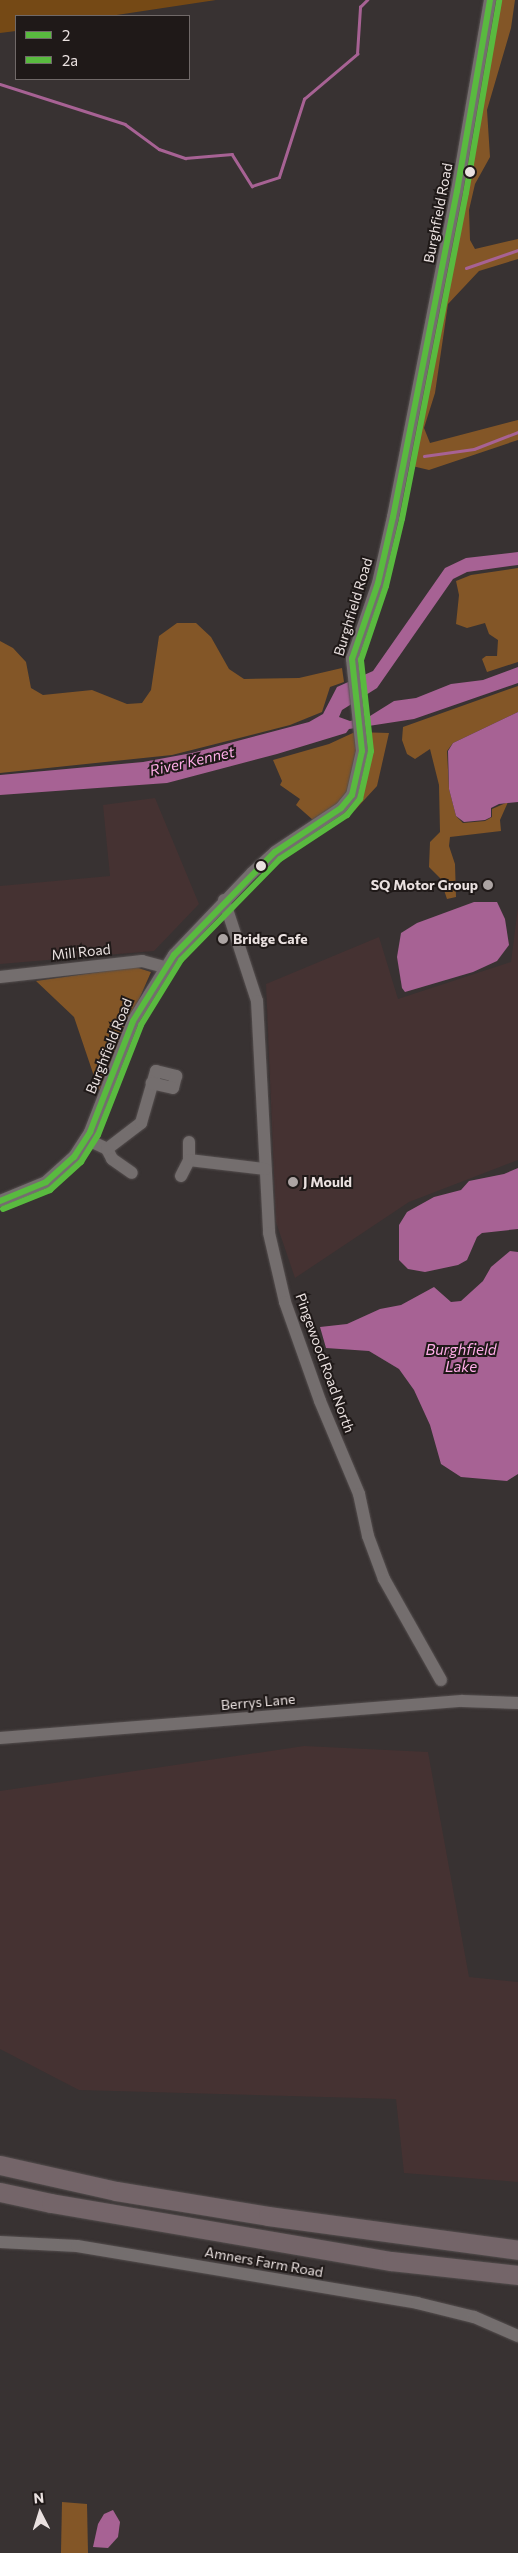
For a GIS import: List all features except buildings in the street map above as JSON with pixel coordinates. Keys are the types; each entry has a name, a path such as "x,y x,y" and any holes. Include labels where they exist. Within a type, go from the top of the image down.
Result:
{"highway":[{"path":"0,2166 116,2191 268,2216 518,2250"},
{"path":"0,2192 51,2203 391,2261 518,2275"}],"street":[{"name":"Burghfield Road","path":"0,1201 29,1190 64,1169 86,1139 133,1022 165,967 224,900 275,852 347,801 357,781 362,740 351,675 352,659 378,583 393,517 457,191 490,0"},
{"name":"Pingewood Road North","path":"224,900 257,1001 264,1169 269,1233 285,1302 303,1355 359,1494 368,1536 384,1579 436,1677"},
{"name":"Mill Road","path":"0,977 142,961 165,967"},
{"path":"108,1150 141,1123 152,1083"},
{"path":"86,1139 108,1150 112,1159 132,1173"},
{"path":"181,1176 189,1160 189,1142"},
{"path":"189,1160 264,1169"},
{"name":"Berrys Lane","path":"0,1738 462,1701 518,1704"},
{"name":"Amners Farm Road","path":"0,2242 77,2246 417,2303 474,2317 518,2336"}],"shaded area":[{"path":"0,0 216,0 117,15 15,15 15,31 0,33"},
{"path":"497,0 515,0 511,28 487,110 490,157 475,184 469,210 470,240 475,249 518,239 518,259 479,271 448,304 435,393 424,428 430,443 518,420 518,440 429,470 408,465 472,138 478,137 478,114 472,117"},
{"path":"518,568 518,662 487,672 482,659 486,656 497,656 498,640 489,634 485,623 467,628 456,624 459,595 456,581 471,575"},
{"path":"177,623 196,623 211,637 229,669 244,679 299,678 342,668 344,682 330,687 322,712 290,725 172,755 0,773 0,641 13,648 26,662 31,688 43,695 92,690 127,704 142,703 151,690 159,636"},
{"path":"518,686 518,712 453,743 447,751 449,789 456,816 463,823 485,821 492,817 492,809 508,802 500,820 501,831 450,837 449,846 455,864 456,897 447,899 440,878 429,867 430,842 440,832 439,785 430,749 415,759 407,754 402,740 403,727"},
{"path":"355,732 389,733 377,786 355,810 332,819 313,820 296,805 300,799 280,785 282,781 273,760 329,744"},
{"path":"155,798 199,904 154,951 0,964 0,886 110,876 103,805"},
{"path":"518,907 518,1160 409,1202 295,1278 276,1222 266,984 379,937 398,999 511,962"},
{"path":"135,967 151,972 99,1091 74,1017 36,981"},
{"path":"304,1746 428,1752 469,1977 518,1982 518,2182 404,2173 396,2099 79,2090 0,2049 0,1791"},
{"path":"62,2502 87,2504 88,2553 61,2553"}],"water":[{"name":"River Kennet","path":"518,552 518,565 467,572 453,579 377,688 342,710 339,717 350,721 370,716 394,701 416,698 451,684 483,680 518,667 518,683 414,719 349,729 346,733 277,754 167,783 0,795 0,775 143,762 192,753 309,722 323,714 337,687 373,671 445,568 466,558"},
{"path":"518,712 518,802 499,804 491,808 491,817 485,820 464,822 456,816 449,789 448,751 453,743"},
{"path":"474,902 497,902 505,919 509,945 497,961 473,972 405,992 402,988 397,957 401,933 417,923"},
{"path":"518,1168 518,1229 482,1233 477,1237 467,1260 458,1265 425,1272 408,1269 399,1260 399,1225 407,1212 434,1197 461,1190 469,1181 504,1174"},
{"name":"Burghfield Lake","path":"510,1251 518,1252 518,1474 507,1481 461,1477 441,1464 430,1425 414,1390 399,1369 369,1351 326,1348 320,1327 347,1324 380,1309 401,1305 434,1287 451,1302 461,1301 483,1281 491,1267"},
{"path":"113,2510 120,2522 118,2537 108,2548 93,2547 98,2524 104,2514"}],"waterway":[{"path":"0,84 125,124 159,149 185,158 232,154 252,186 279,177 304,99 357,54 360,7 367,0"},
{"path":"466,268 518,250"},
{"path":"424,456 474,449 518,432"}],"transit line":[{"name":"2","path":"0,1201 46,1182 74,1157 90,1132 133,1021 174,955 275,852 341,808 352,795 362,751 352,659 378,583 393,517 457,191 490,0"},
{"name":"2a","path":"3,1209 50,1190 81,1162 98,1135 141,1025 181,960 280,859 347,815 360,799 371,751 361,660 386,586 402,519 466,193 499,1"}],"place":[{"name":"SQ Motor Group","path":"488,885"},
{"name":"Bridge Cafe","path":"223,939"},
{"name":"J Mould","path":"293,1182"}]}
